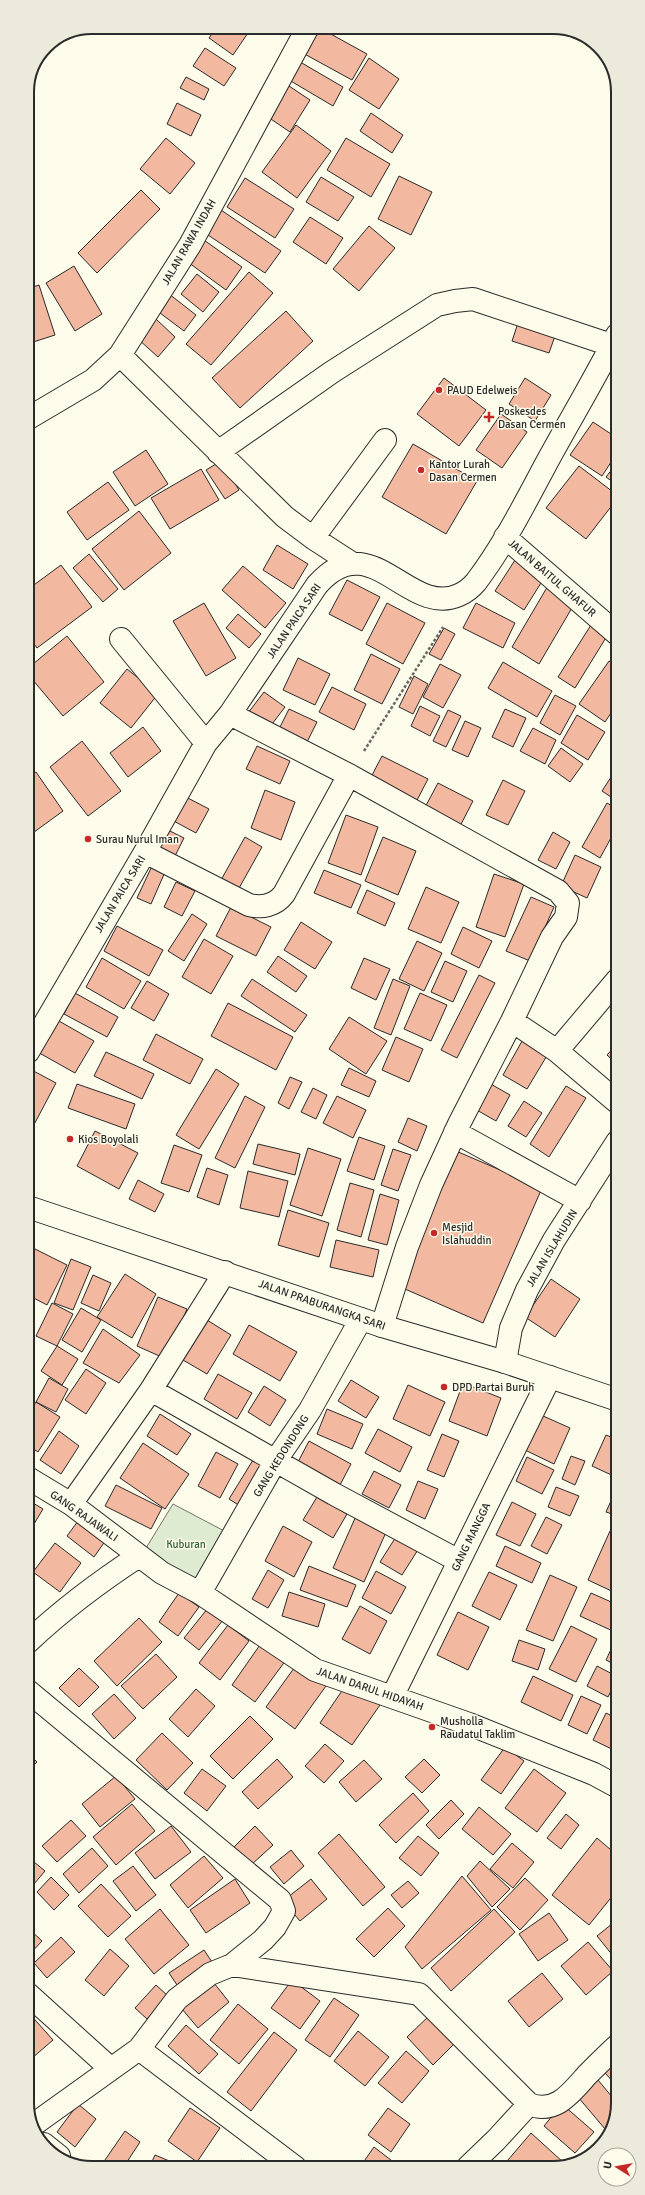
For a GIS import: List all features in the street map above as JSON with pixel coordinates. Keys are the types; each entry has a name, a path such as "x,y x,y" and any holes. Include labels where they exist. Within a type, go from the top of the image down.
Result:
{"street":[{"name":"JALAN RAWA INDAH","path":"34,415 93,380 120,355 190,245 304,34"},
{"path":"218,452 332,372 437,305 473,299 611,339"},
{"name":"JALAN PAICA SARI","path":"34,1042 145,852 206,743 230,714 278,645 317,585 329,573 353,564 375,567 432,597 453,598 466,591 475,583 506,537 611,345"},
{"path":"120,355 285,517 313,538 353,564"},
{"path":"313,538 385,440"},
{"name":"JALAN BAITUL GHAFUR","path":"506,537 611,624"},
{"path":"121,639 206,743"},
{"path":"230,714 349,775 558,891 567,900 568,908 566,916 552,937 512,1021 455,1132 431,1185 410,1240 382,1326"},
{"path":"145,852 248,905 258,907 268,906 277,901 284,894 349,775"},
{"path":"557,1051 611,987"},
{"path":"512,1021 557,1051 611,1097"},
{"path":"455,1132 580,1201"},
{"name":"JALAN ISLAHUDIN","path":"505,1362 511,1328 527,1290 554,1240 611,1152"},
{"name":"JALAN PRABURANGKA SARI","path":"34,1209 382,1326 505,1362 611,1398"},
{"path":"71,1504 151,1390 225,1272"},
{"name":"GANG KEDONDONG","path":"200,1594 276,1460 310,1410 361,1319"},
{"name":"GANG MANGGA","path":"392,1697 550,1377"},
{"path":"151,1390 459,1562"},
{"name":"GANG RAJAWALI","path":"34,1482 71,1504 139,1556"},
{"path":"34,1636 60,1612 99,1581 139,1556"},
{"name":"JALAN DARUL HIDAYAH","path":"139,1556 162,1573 200,1594 315,1670 469,1724 594,1774 611,1783"},
{"path":"34,1695 281,1902 284,1911 275,1927 232,1965 210,1974 177,1999 139,2049 37,2122"},
{"path":"232,1965 419,1994 529,2104 544,2108 555,2105 570,2094 611,2052"},
{"path":"34,1999 111,2069"},
{"path":"139,2049 287,2161"},
{"path":"474,2161 529,2104"}],"path":[{"path":"349,775 466,591"}],"green space":[{"name":"Kuburan","path":"173,1504 230,1534 199,1588 143,1553"}],"building":[{"path":"212,34 247,34 233,55 209,38"},
{"path":"312,34 331,34 367,54 352,80 299,51"},
{"path":"205,48 236,68 224,86 193,66"},
{"path":"369,58 399,79 379,109 349,90"},
{"path":"295,59 343,87 333,106 284,77"},
{"path":"186,77 209,89 204,100 180,88"},
{"path":"283,82 310,100 290,132 262,113"},
{"path":"177,103 201,115 191,136 167,124"},
{"path":"371,113 403,135 392,153 360,131"},
{"path":"296,125 331,151 297,198 262,172"},
{"path":"166,138 195,163 170,194 140,169"},
{"path":"346,138 390,164 371,197 327,170"},
{"path":"399,176 432,192 411,235 378,219"},
{"path":"321,177 354,197 338,221 306,202"},
{"path":"245,178 294,209 275,238 227,207"},
{"path":"141,190 160,209 97,273 78,253"},
{"path":"221,210 281,251 265,273 205,233"},
{"path":"310,217 343,238 326,264 293,242"},
{"path":"369,226 395,248 359,291 333,269"},
{"path":"201,238 242,267 226,290 185,260"},
{"path":"74,266 102,314 75,331 46,283"},
{"path":"249,272 273,293 211,365 186,344"},
{"path":"197,274 219,292 203,312 181,294"},
{"path":"39,285 55,335 34,342 34,287"},
{"path":"164,290 196,315 184,331 152,307"},
{"path":"286,311 313,341 240,408 212,378"},
{"path":"156,319 175,337 158,357 138,339"},
{"path":"518,323 555,336 549,353 512,341"},
{"path":"444,378 486,410 459,446 417,414"},
{"path":"525,378 551,395 535,421 509,404"},
{"path":"501,414 527,432 502,468 476,450"},
{"path":"593,422 611,434 611,462 602,476 570,455"},
{"path":"413,444 477,481 446,534 382,497"},
{"path":"146,450 168,484 135,506 113,472"},
{"path":"221,461 239,490 225,499 206,470"},
{"path":"579,466 611,490 611,507 586,539 546,508"},
{"path":"201,469 219,500 170,529 151,498"},
{"path":"611,471 611,481 606,477"},
{"path":"108,482 129,510 87,540 67,512"},
{"path":"139,511 171,553 124,590 92,549"},
{"path":"277,545 308,564 293,589 263,570"},
{"path":"89,554 118,589 103,602 73,568"},
{"path":"517,557 546,575 524,610 495,591"},
{"path":"61,565 92,607 37,648 34,644 34,585"},
{"path":"243,566 286,603 265,628 222,590"},
{"path":"347,580 380,597 362,631 329,614"},
{"path":"549,584 576,601 539,664 512,647"},
{"path":"204,603 236,658 206,676 173,621"},
{"path":"387,603 425,623 403,664 366,644"},
{"path":"476,603 515,623 503,648 463,628"},
{"path":"238,614 261,634 249,648 226,628"},
{"path":"591,625 607,636 575,688 558,677"},
{"path":"444,628 455,634 441,660 429,654"},
{"path":"67,636 104,682 63,716 34,681 34,663"},
{"path":"371,654 400,669 382,704 354,690"},
{"path":"298,658 330,674 315,705 283,690"},
{"path":"609,661 611,662 611,713 605,722 579,704"},
{"path":"503,662 552,691 537,717 488,688"},
{"path":"440,664 461,675 443,708 423,697"},
{"path":"127,669 158,694 131,728 100,703"},
{"path":"414,676 428,684 413,714 399,707"},
{"path":"332,687 366,704 354,730 319,712"},
{"path":"264,692 285,707 269,728 248,713"},
{"path":"555,695 576,706 560,735 540,723"},
{"path":"420,706 440,716 430,736 411,726"},
{"path":"289,709 317,722 307,742 279,729"},
{"path":"505,709 526,718 513,747 492,737"},
{"path":"448,710 461,716 446,747 433,741"},
{"path":"577,715 605,732 588,760 561,743"},
{"path":"465,721 481,728 468,757 452,750"},
{"path":"143,727 161,751 128,777 110,753"},
{"path":"533,728 556,740 545,764 520,751"},
{"path":"82,741 121,791 88,816 50,767"},
{"path":"257,746 290,761 280,784 246,769"},
{"path":"561,748 583,764 570,782 548,766"},
{"path":"382,756 428,779 415,804 369,781"},
{"path":"36,772 63,811 34,832 34,773"},
{"path":"611,777 611,797 602,791"},
{"path":"503,780 525,791 508,825 486,815"},
{"path":"438,783 473,801 458,830 423,811"},
{"path":"265,790 295,802 281,840 251,828"},
{"path":"182,795 209,809 196,833 170,819"},
{"path":"607,803 611,805 611,838 600,858 582,847"},
{"path":"346,815 378,827 361,875 328,863"},
{"path":"162,827 184,838 175,856 152,845"},
{"path":"553,832 570,842 556,869 538,860"},
{"path":"245,837 262,847 238,890 221,880"},
{"path":"383,837 416,851 398,895 365,881"},
{"path":"575,855 601,867 587,898 561,886"},
{"path":"152,866 165,872 151,904 137,898"},
{"path":"324,870 361,885 351,908 314,893"},
{"path":"494,874 524,884 505,937 476,927"},
{"path":"176,882 195,891 182,916 164,907"},
{"path":"426,887 459,902 441,943 408,929"},
{"path":"367,890 395,903 385,926 357,913"},
{"path":"531,897 554,907 530,961 506,951"},
{"path":"231,907 271,927 256,956 216,936"},
{"path":"192,914 207,924 184,961 168,951"},
{"path":"301,922 332,942 315,969 284,950"},
{"path":"117,926 163,950 149,976 104,951"},
{"path":"463,927 492,941 479,968 451,954"},
{"path":"204,939 233,956 211,994 182,977"},
{"path":"417,941 442,953 424,991 399,979"},
{"path":"278,956 307,976 296,992 267,972"},
{"path":"102,958 141,981 124,1009 86,987"},
{"path":"364,958 390,969 376,1000 351,988"},
{"path":"445,961 467,971 453,1002 431,992"},
{"path":"479,975 495,983 457,1058 441,1050"},
{"path":"252,979 307,1015 295,1032 241,996"},
{"path":"393,979 410,986 391,1035 374,1028"},
{"path":"147,981 169,994 154,1021 131,1008"},
{"path":"75,993 118,1017 107,1037 64,1014"},
{"path":"420,993 447,1005 431,1041 404,1029"},
{"path":"228,1003 293,1037 276,1070 211,1036"},
{"path":"52,1017 94,1041 75,1073 34,1050"},
{"path":"349,1017 387,1041 366,1074 329,1049"},
{"path":"156,1034 203,1059 190,1084 143,1060"},
{"path":"526,1034 551,1049 527,1089 503,1075"},
{"path":"396,1037 423,1049 409,1082 382,1070"},
{"path":"611,1051 611,1059 607,1055"},
{"path":"106,1052 154,1074 142,1099 94,1076"},
{"path":"349,1068 376,1081 369,1097 341,1085"},
{"path":"216,1069 239,1084 199,1149 176,1135"},
{"path":"34,1071 56,1083 34,1125"},
{"path":"290,1077 302,1082 289,1109 278,1103"},
{"path":"489,1083 510,1095 496,1121 475,1109"},
{"path":"77,1084 135,1104 126,1129 68,1108"},
{"path":"566,1086 586,1098 549,1157 530,1144"},
{"path":"313,1088 327,1095 316,1119 301,1112"},
{"path":"245,1096 265,1107 235,1168 215,1158"},
{"path":"337,1096 366,1110 353,1138 323,1123"},
{"path":"524,1101 542,1113 526,1137 508,1126"},
{"path":"408,1118 427,1126 417,1151 398,1142"},
{"path":"95,1131 138,1153 119,1189 77,1166"},
{"path":"359,1137 385,1146 374,1180 347,1171"},
{"path":"258,1144 300,1154 295,1175 253,1164"},
{"path":"174,1145 202,1155 189,1192 161,1183"},
{"path":"308,1148 341,1159 322,1216 290,1205"},
{"path":"393,1149 411,1155 398,1191 381,1185"},
{"path":"456,1151 542,1188 483,1323 398,1286"},
{"path":"207,1168 228,1175 219,1205 197,1197"},
{"path":"248,1171 288,1181 279,1217 240,1208"},
{"path":"138,1180 164,1194 155,1212 129,1199"},
{"path":"350,1183 374,1190 361,1237 337,1230"},
{"path":"380,1194 399,1200 387,1245 368,1240"},
{"path":"288,1210 329,1223 319,1257 278,1245"},
{"path":"336,1240 379,1250 373,1277 330,1267"},
{"path":"34,1248 67,1265 47,1305 34,1298"},
{"path":"71,1259 91,1267 73,1310 54,1303"},
{"path":"125,1274 156,1294 132,1338 97,1317"},
{"path":"93,1275 111,1283 99,1311 81,1303"},
{"path":"551,1279 580,1299 555,1337 525,1317"},
{"path":"158,1297 187,1309 166,1359 137,1346"},
{"path":"52,1303 73,1314 57,1346 36,1336"},
{"path":"81,1308 101,1320 82,1352 62,1340"},
{"path":"207,1320 231,1335 207,1374 183,1360"},
{"path":"249,1325 297,1352 280,1381 233,1354"},
{"path":"103,1329 140,1355 119,1383 83,1363"},
{"path":"57,1346 78,1359 62,1385 41,1371"},
{"path":"86,1369 106,1383 86,1414 65,1400"},
{"path":"218,1374 252,1393 237,1419 204,1399"},
{"path":"49,1378 68,1389 56,1412 36,1402"},
{"path":"351,1380 379,1397 366,1418 338,1401"},
{"path":"463,1383 501,1398 487,1436 449,1421"},
{"path":"408,1385 445,1402 430,1436 393,1419"},
{"path":"264,1386 286,1400 270,1426 248,1412"},
{"path":"36,1402 60,1417 38,1452 34,1449 34,1405"},
{"path":"327,1409 363,1424 352,1449 317,1434"},
{"path":"160,1414 191,1434 177,1455 147,1436"},
{"path":"541,1415 570,1428 554,1464 525,1450"},
{"path":"378,1429 412,1447 400,1472 365,1453"},
{"path":"59,1431 79,1446 61,1474 40,1460"},
{"path":"442,1434 459,1441 444,1477 427,1470"},
{"path":"606,1435 611,1437 611,1475 592,1466"},
{"path":"309,1441 351,1464 340,1485 298,1462"},
{"path":"143,1443 189,1474 165,1509 120,1478"},
{"path":"216,1452 238,1464 220,1498 198,1486"},
{"path":"571,1456 585,1461 575,1485 562,1479"},
{"path":"527,1457 554,1470 542,1494 516,1481"},
{"path":"253,1460 264,1467 240,1506 229,1499"},
{"path":"374,1471 401,1485 389,1508 362,1494"},
{"path":"418,1481 438,1489 425,1519 406,1510"},
{"path":"116,1485 162,1508 151,1529 105,1506"},
{"path":"556,1487 579,1496 570,1516 548,1507"},
{"path":"317,1497 347,1514 333,1538 303,1520"},
{"path":"611,1501 611,1514 606,1512"},
{"path":"512,1502 536,1514 520,1546 496,1535"},
{"path":"34,1504 43,1509 34,1524"},
{"path":"356,1516 387,1530 364,1582 333,1568"},
{"path":"81,1517 108,1537 94,1557 67,1536"},
{"path":"546,1517 562,1525 547,1554 531,1546"},
{"path":"283,1526 312,1542 294,1577 265,1561"},
{"path":"610,1531 611,1591 588,1580"},
{"path":"399,1532 421,1545 402,1575 380,1562"},
{"path":"55,1543 81,1563 60,1592 34,1573"},
{"path":"505,1546 541,1563 532,1583 496,1566"},
{"path":"309,1566 356,1585 347,1607 300,1590"},
{"path":"268,1570 284,1580 268,1608 252,1599"},
{"path":"376,1571 406,1587 391,1614 362,1598"},
{"path":"489,1572 517,1585 500,1620 472,1606"},
{"path":"550,1575 577,1587 553,1641 526,1630"},
{"path":"289,1592 325,1604 318,1627 282,1616"},
{"path":"179,1593 199,1607 178,1636 159,1622"},
{"path":"591,1593 611,1602 611,1630 580,1616"},
{"path":"360,1606 387,1621 370,1654 342,1639"},
{"path":"208,1608 223,1620 199,1650 184,1638"},
{"path":"458,1612 489,1627 468,1670 437,1655"},
{"path":"139,1618 162,1642 117,1686 94,1661"},
{"path":"228,1625 249,1641 220,1680 199,1663"},
{"path":"571,1626 597,1639 576,1682 549,1669"},
{"path":"519,1640 545,1649 538,1670 512,1661"},
{"path":"262,1642 286,1660 255,1702 232,1685"},
{"path":"611,1649 611,1662 606,1660"},
{"path":"156,1654 177,1677 143,1709 121,1686"},
{"path":"297,1664 326,1686 295,1729 266,1707"},
{"path":"597,1666 611,1673 611,1691 608,1697 587,1686"},
{"path":"79,1668 99,1687 79,1707 59,1688"},
{"path":"533,1676 573,1695 561,1721 521,1702"},
{"path":"348,1682 380,1705 352,1745 320,1723"},
{"path":"196,1689 215,1706 188,1737 169,1719"},
{"path":"114,1694 136,1718 114,1739 92,1714"},
{"path":"581,1696 601,1705 587,1734 568,1725"},
{"path":"606,1713 611,1716 611,1749 593,1740"},
{"path":"250,1716 273,1739 233,1779 210,1756"},
{"path":"162,1733 193,1763 167,1790 136,1760"},
{"path":"325,1744 344,1761 324,1783 305,1766"},
{"path":"505,1747 524,1761 501,1794 481,1780"},
{"path":"277,1759 293,1777 258,1809 242,1792"},
{"path":"424,1759 440,1775 422,1793 405,1777"},
{"path":"364,1760 382,1779 356,1802 339,1782"},
{"path":"202,1769 226,1786 207,1811 184,1793"},
{"path":"534,1769 566,1793 537,1832 505,1808"},
{"path":"116,1776 135,1799 100,1827 82,1804"},
{"path":"413,1793 429,1811 396,1843 379,1825"},
{"path":"451,1800 464,1814 439,1839 426,1825"},
{"path":"132,1804 155,1831 116,1865 93,1837"},
{"path":"479,1807 511,1834 493,1855 462,1829"},
{"path":"566,1814 579,1825 561,1849 547,1838"},
{"path":"71,1820 86,1836 57,1862 42,1846"},
{"path":"171,1826 191,1852 155,1879 135,1853"},
{"path":"255,1826 273,1845 251,1865 234,1847"},
{"path":"339,1834 385,1887 363,1906 318,1853"},
{"path":"418,1836 439,1853 421,1876 399,1858"},
{"path":"597,1838 611,1850 611,1898 589,1925 552,1895"},
{"path":"512,1843 534,1862 513,1888 490,1869"},
{"path":"92,1848 108,1866 79,1893 63,1874"},
{"path":"291,1850 304,1866 284,1884 270,1867"},
{"path":"204,1856 223,1878 188,1908 170,1885"},
{"path":"480,1861 510,1889 492,1907 467,1876"},
{"path":"34,1862 45,1871 34,1884"},
{"path":"133,1866 156,1895 136,1911 113,1881"},
{"path":"462,1876 491,1910 422,1969 405,1947"},
{"path":"51,1877 69,1895 54,1910 37,1892"},
{"path":"525,1878 548,1900 520,1930 497,1907"},
{"path":"235,1879 250,1903 206,1933 190,1910"},
{"path":"311,1879 327,1899 300,1921 283,1901"},
{"path":"408,1881 419,1893 402,1908 391,1895"},
{"path":"101,1884 131,1916 108,1937 78,1906"},
{"path":"388,1908 405,1926 374,1957 356,1939"},
{"path":"160,1909 189,1945 154,1974 125,1939"},
{"path":"494,1909 515,1932 451,1991 431,1968"},
{"path":"549,1913 568,1940 538,1961 519,1934"},
{"path":"611,1925 611,1953 597,1936"},
{"path":"34,1934 42,1941 34,1950"},
{"path":"61,1937 75,1952 47,1978 34,1963"},
{"path":"588,1942 611,1969 611,1973 586,1995 561,1966"},
{"path":"110,1949 129,1966 104,1996 85,1980"},
{"path":"204,1950 212,1962 177,1985 169,1973"},
{"path":"542,1973 563,1999 529,2027 508,2001"},
{"path":"292,1980 320,2001 300,2029 271,2008"},
{"path":"214,1983 229,2002 198,2028 182,2009"},
{"path":"156,1985 168,1996 147,2019 135,2008"},
{"path":"334,1998 359,2015 330,2057 305,2040"},
{"path":"238,2004 268,2029 239,2064 210,2040"},
{"path":"430,2015 455,2043 433,2065 407,2037"},
{"path":"34,2019 53,2040 34,2056"},
{"path":"186,2025 218,2054 199,2074 168,2046"},
{"path":"358,2031 389,2057 365,2086 334,2061"},
{"path":"274,2032 297,2050 251,2111 227,2092"},
{"path":"406,2051 429,2071 402,2103 378,2083"},
{"path":"611,2065 611,2080 604,2072"},
{"path":"598,2080 611,2096 610,2115 605,2129 578,2097"},
{"path":"78,2104 96,2119 75,2147 57,2132"},
{"path":"562,2104 594,2132 575,2153 544,2126"},
{"path":"190,2108 220,2128 198,2161 168,2141"},
{"path":"388,2108 410,2124 391,2152 368,2135"},
{"path":"125,2131 140,2142 128,2161 105,2160"},
{"path":"531,2133 561,2160 553,2161 507,2161"},
{"path":"374,2147 392,2161 364,2161"},
{"path":"155,2155 169,2161 152,2161"}],"place":[{"name":"PAUD Edelweis","path":"439,390"},
{"name":"Poskesdes Dasan Cermen","path":"489,417"},
{"name":"Kantor Lurah Dasan Cermen","path":"421,470"},
{"name":"Surau Nurul Iman","path":"88,839"},
{"name":"Kios Boyolali","path":"70,1139"},
{"name":"Mesjid Islahuddin","path":"434,1233"},
{"name":"DPD Partai Buruh","path":"444,1387"},
{"name":"Musholla Raudatul Taklim","path":"432,1727"}]}
